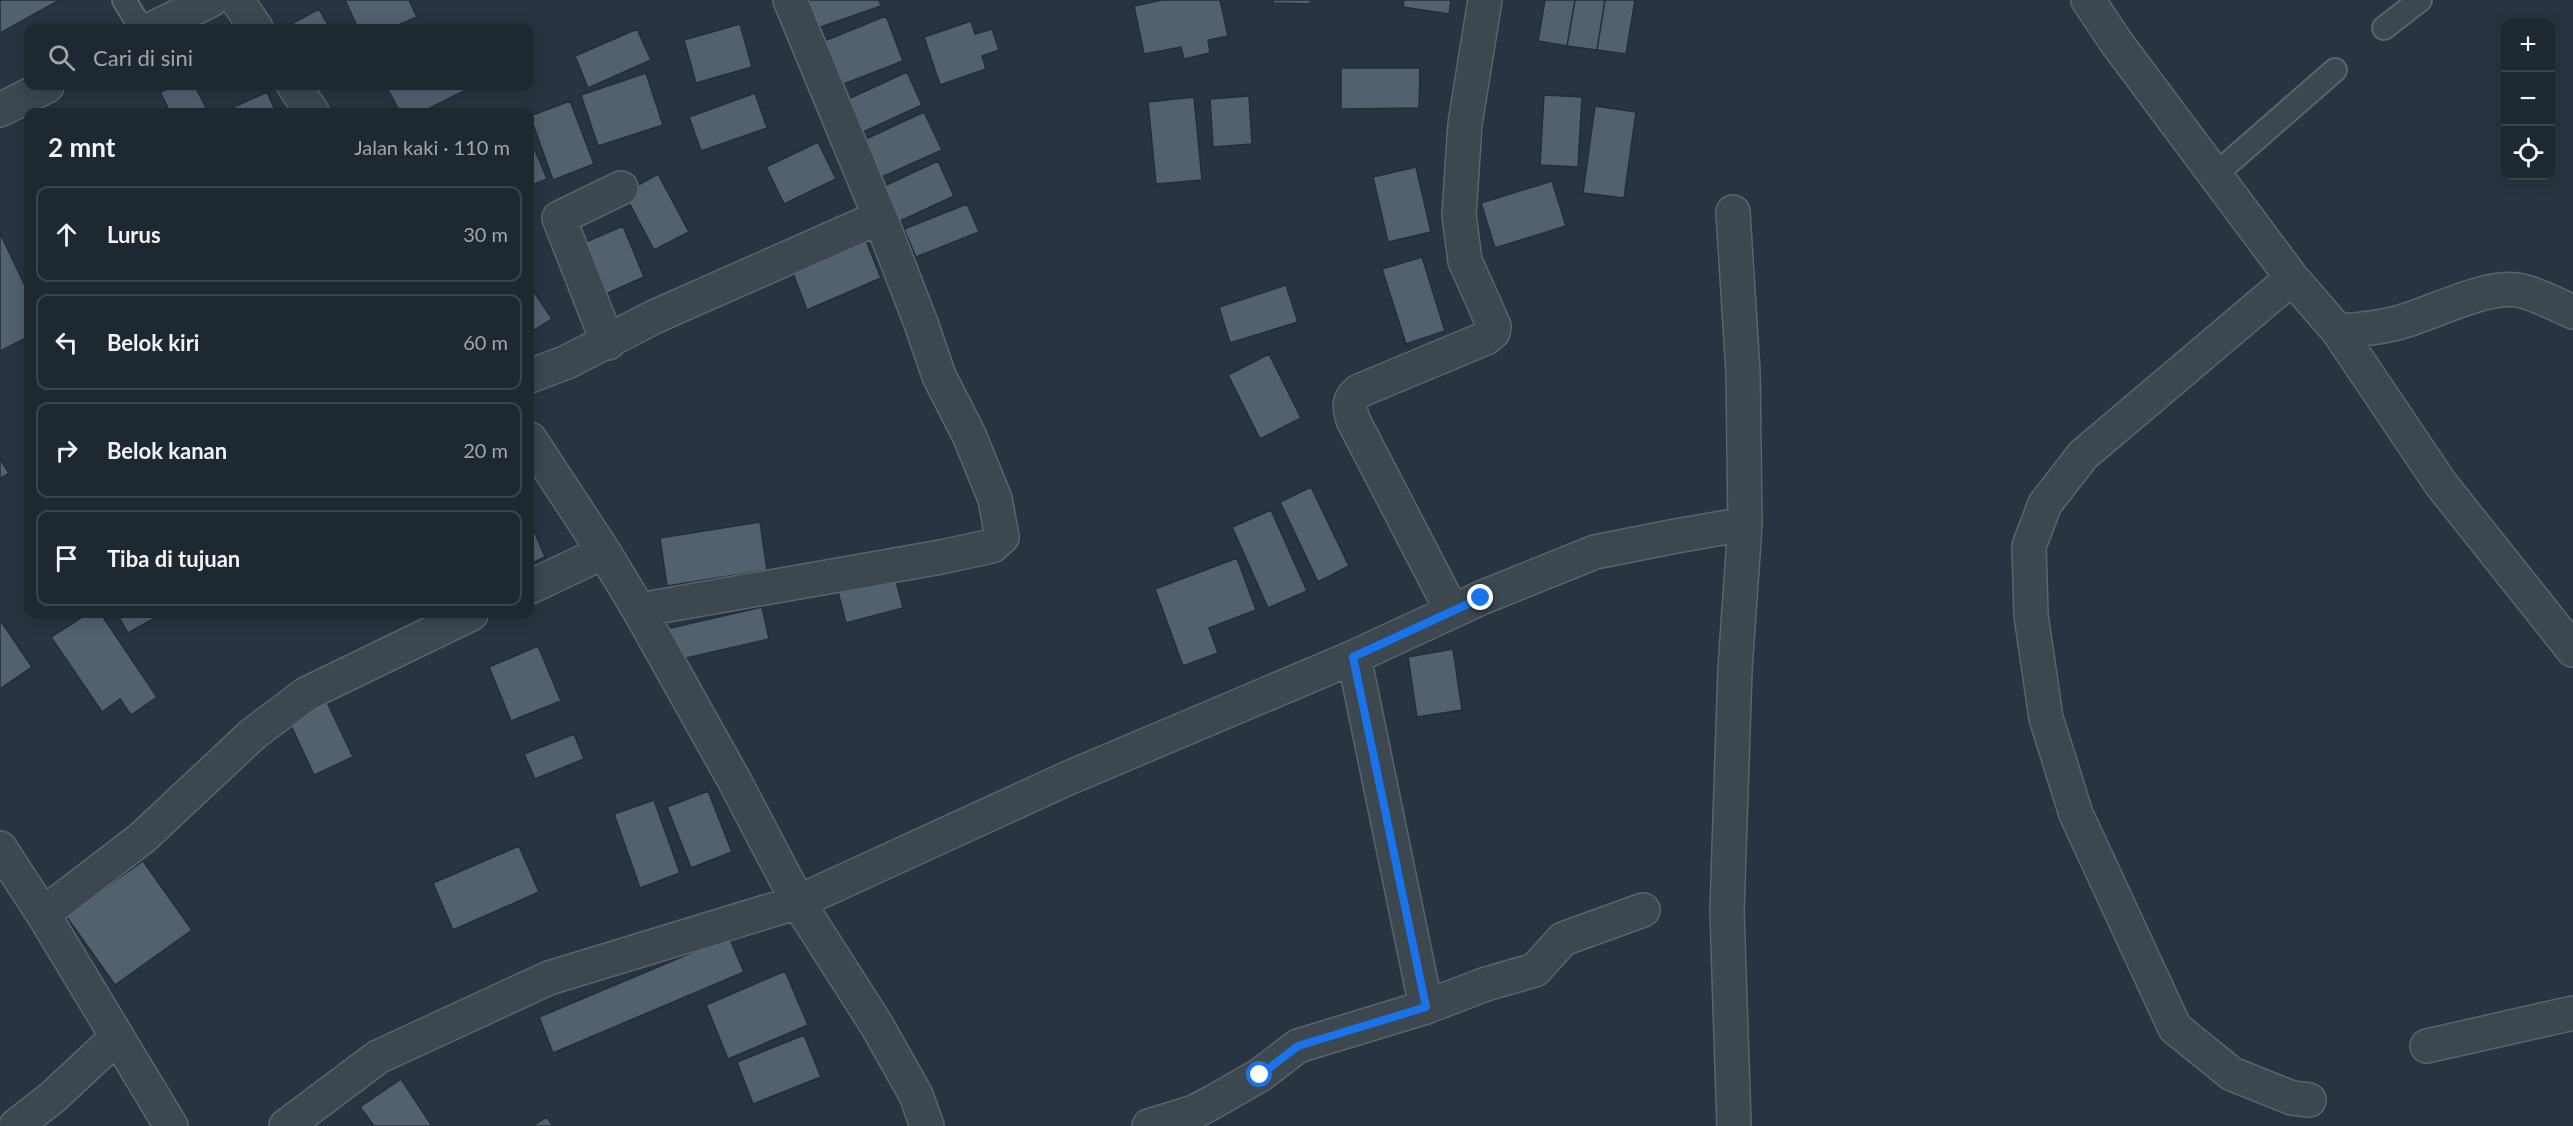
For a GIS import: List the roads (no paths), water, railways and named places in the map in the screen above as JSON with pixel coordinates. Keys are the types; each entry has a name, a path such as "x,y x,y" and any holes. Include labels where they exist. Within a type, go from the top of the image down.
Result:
{"street":[{"path":"162,24 211,0"},
{"path":"237,0 253,24"},
{"path":"639,610 941,557 992,546 1002,537 995,499 969,435 939,376 880,217 790,0"},
{"path":"1452,611 1353,420 1349,406 1352,397 1359,391 1486,338 1493,332 1494,326 1465,261 1459,215 1465,124 1485,0"},
{"path":"2088,0 2116,42 2292,279 2338,331 2441,484 2573,650"},
{"path":"0,110 39,90"},
{"path":"297,90 309,108"},
{"path":"608,343 559,218 621,188"},
{"path":"1732,212 1743,372 1745,524 1734,669 1727,911 1734,1126"},
{"path":"534,374 608,343 654,318 880,217"},
{"path":"2292,279 2092,447 2045,504 2029,546 2031,615 2046,718 2076,813 2175,1028 2232,1074 2292,1098 2309,1100"},
{"path":"2338,331 2364,330 2397,323 2470,297 2495,292 2520,290 2573,312"},
{"path":"534,445 639,610 734,778 798,902 876,1024 916,1095 927,1126"},
{"path":"286,1126 378,1057 549,978 798,902 1066,779 1353,657 1452,611 1595,552 1745,524"},
{"path":"534,585 604,552"},
{"path":"43,914 142,838 253,734 306,694 463,618"},
{"path":"1353,657 1426,1007"},
{"path":"0,848 43,914 171,1126"},
{"path":"1149,1126 1194,1112 1213,1102 1260,1075 1298,1046 1426,1007 1486,984 1535,970 1563,939 1643,910"},
{"path":"2427,1046 2573,1013"},
{"path":"16,1126 54,1096 117,1037"}],"lane":[{"path":"124,0 139,24"},
{"path":"2384,28 2420,0"},
{"path":"2216,174 2335,70"}]}
